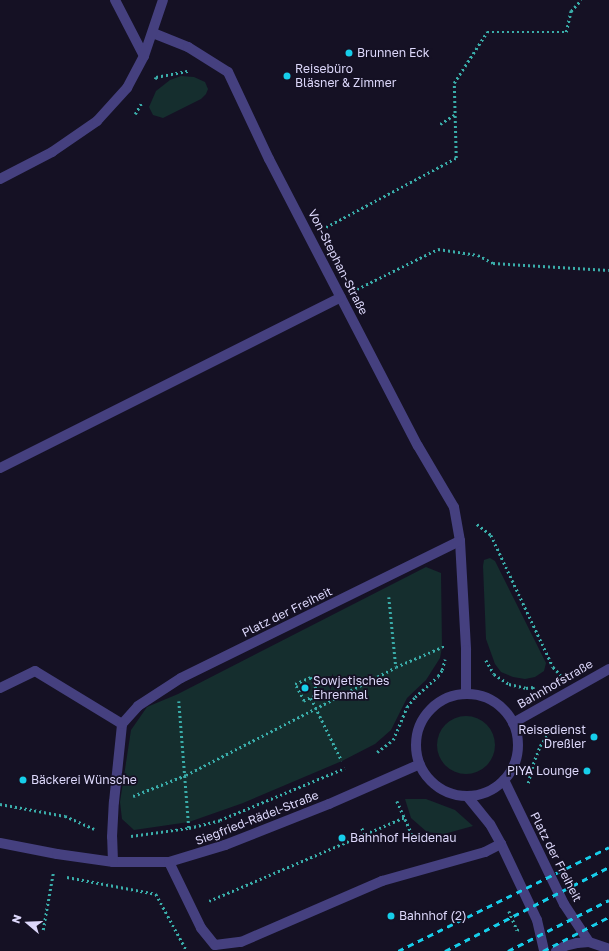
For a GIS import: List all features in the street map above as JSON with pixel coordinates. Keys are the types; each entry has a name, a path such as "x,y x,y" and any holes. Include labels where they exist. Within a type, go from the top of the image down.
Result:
{"street":[{"path":"115,0 144,56"},
{"path":"0,178 52,152 97,121 127,88 144,56 163,0"},
{"name":"Von-Stephan-Straße","path":"153,33 188,47 228,72 269,160 418,446 454,507 460,541"},
{"path":"0,468 341,297"},
{"path":"460,541 462,603 466,650 466,694"},
{"name":"Platz der Freiheit","path":"122,724 138,706 181,678 460,541"},
{"name":"Bahnhofstraße","path":"513,723 609,669"},
{"path":"0,688 34,671 122,724 114,802 112,837 113,862"},
{"path":"466,694 485,697 494,701 505,710 513,723 517,732 518,753 515,763 504,780 488,792 467,796 457,795 439,788 425,773 420,764 417,753 419,728 424,717 442,700 454,695 466,694"},
{"name":"Siegfried-Rädel-Straße","path":"0,843 57,854 113,862 169,862 226,845 329,804 420,764"},
{"name":"Platz der Freiheit","path":"504,780 564,904 589,942"},
{"path":"467,796 490,824 501,844 537,920 544,951"},
{"path":"169,862 201,928 215,945 241,942 382,881 485,852 501,844"},
{"path":"556,951 565,946 589,942 609,949"}],"path":[{"path":"309,236 456,158 454,83 487,32 566,32 571,11 582,0"},
{"path":"440,124 454,114"},
{"path":"341,297 438,249 478,255 492,263 609,270"},
{"path":"387,576 396,667"},
{"path":"114,802 120,802 186,775 396,667 442,647"},
{"path":"378,752 393,740 408,707 415,697 438,676 442,670 448,647"},
{"path":"311,677 319,694 311,698 304,701 295,684 311,677"},
{"path":"181,678 178,694 190,828"},
{"path":"311,698 342,760"},
{"path":"0,804 65,816 112,837 151,834 190,828 248,809 345,768"},
{"path":"397,801 415,842 454,840"},
{"path":"209,901 405,817"},
{"path":"362,828 365,834"},
{"path":"53,874 156,894 187,951"},
{"path":"43,930 52,881"}],"green space":[{"path":"181,76 194,77 205,82 208,89 206,94 201,99 163,118 153,115 149,107 156,91 170,80"},
{"path":"490,558 495,561 546,663 544,671 535,677 525,679 513,677 501,672 495,664 486,639 483,566 484,560"},
{"path":"426,567 441,573 442,647 440,658 426,680 407,698 391,730 375,744 342,761 243,803 189,822 134,830 122,819 120,802 131,730 147,707 178,694"},
{"path":"460,716 472,716 482,720 491,729 495,739 495,751 487,766 472,774 460,774 450,770 441,761 437,751 437,739 441,729 450,720"},
{"path":"405,799 426,799 455,810 473,826 444,834 427,832 411,818"}],"railway":[{"path":"398,951 609,847"},
{"path":"445,951 609,867"},
{"path":"508,951 609,900"},
{"path":"543,951 609,917"}],"place":[{"name":"Brunnen Eck","path":"349,53"},
{"name":"Reisebüro Bläsner & Zimmer","path":"287,76"},
{"name":"Sowjetisches Ehrenmal","path":"305,688"},
{"name":"Reisedienst Dreßler","path":"594,737"},
{"name":"PIYA Lounge","path":"587,771"},
{"name":"Bäckerei Wünsche","path":"23,780"},
{"name":"Bahnhof Heidenau","path":"342,838"},
{"name":"Bahnhof (2)","path":"391,916"}]}
